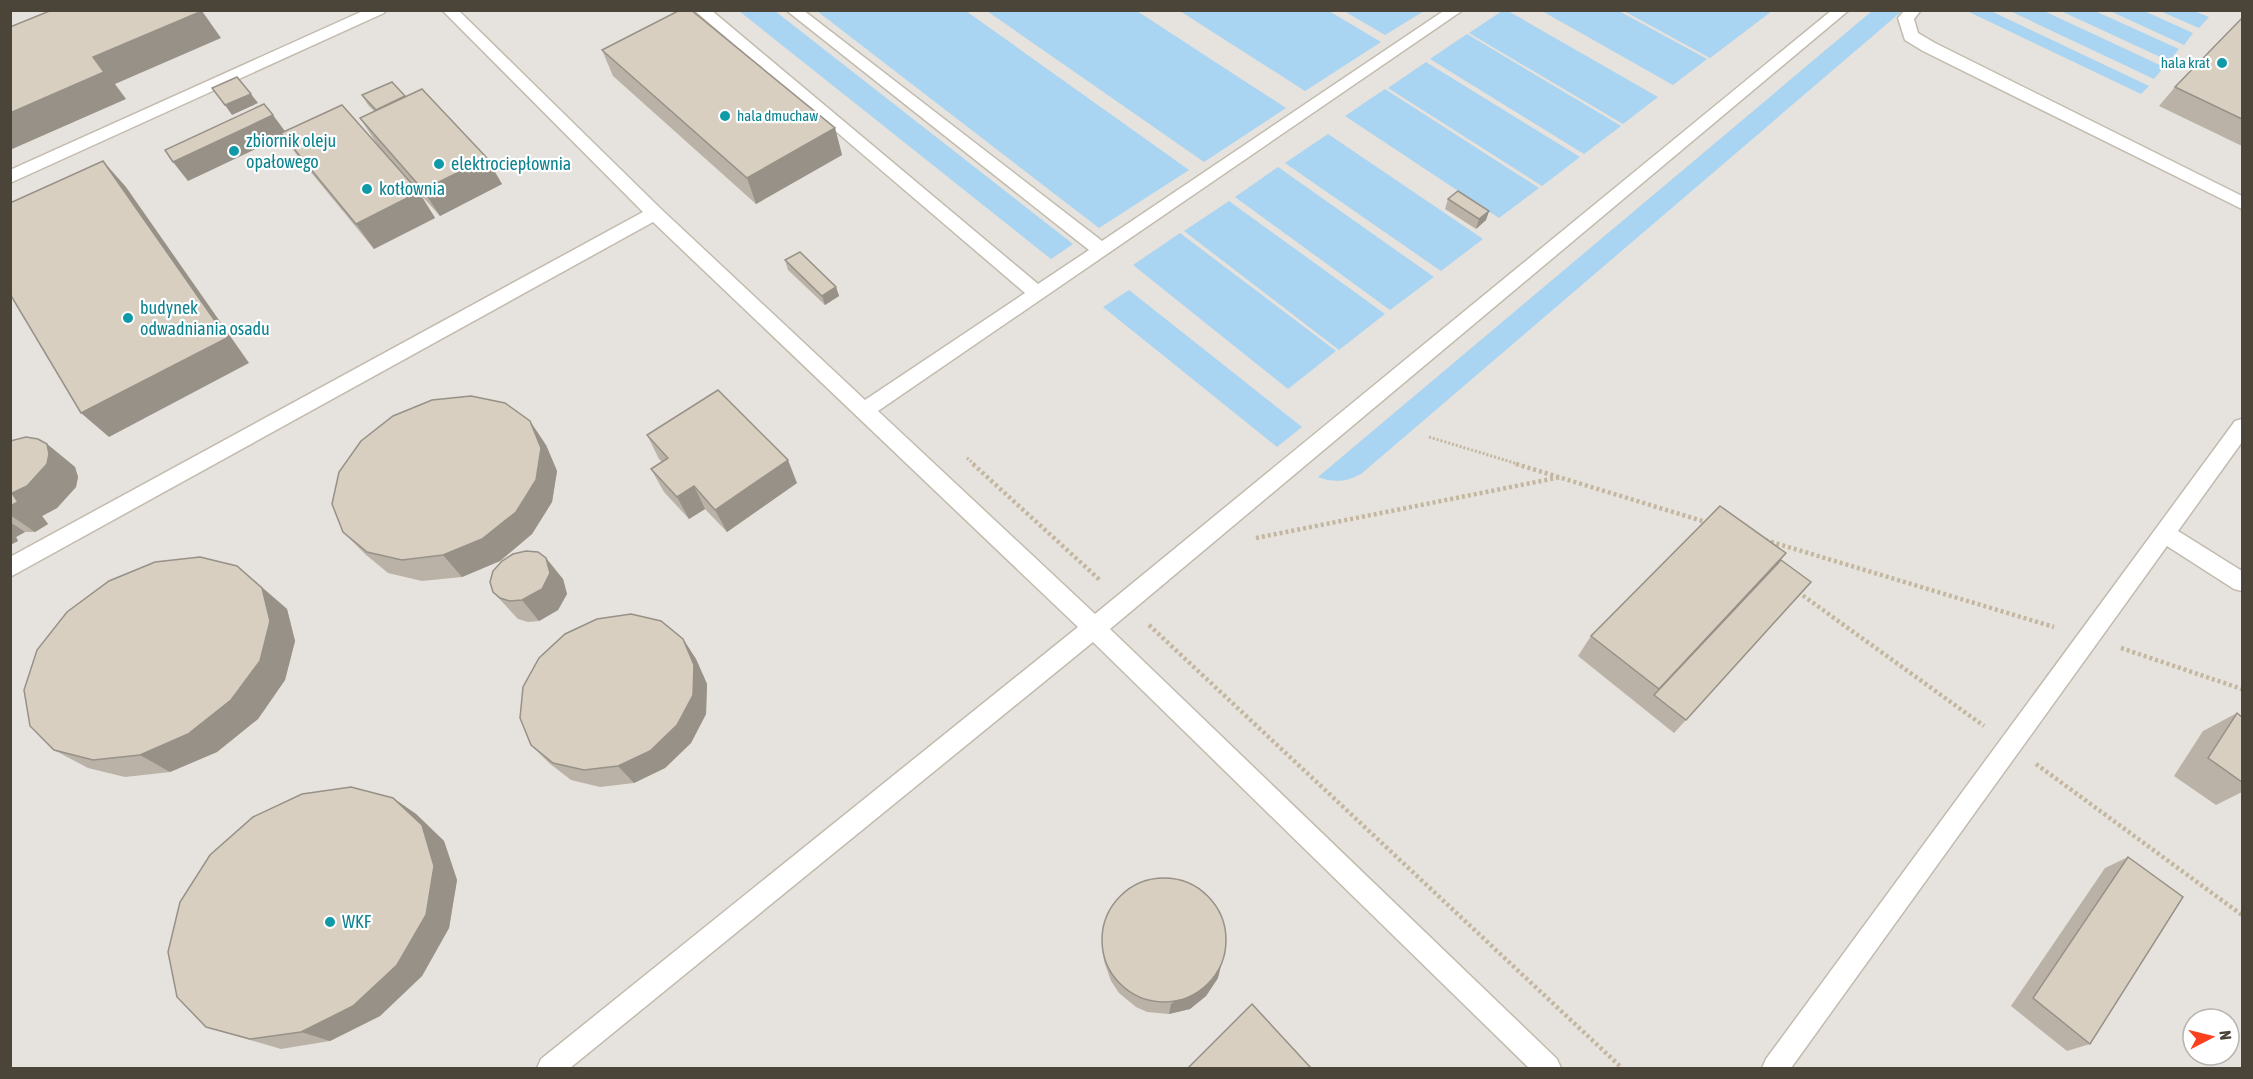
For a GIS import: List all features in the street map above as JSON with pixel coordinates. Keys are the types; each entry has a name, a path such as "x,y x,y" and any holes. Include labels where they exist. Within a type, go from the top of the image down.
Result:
{"lane":[{"path":"10,177 379,10"},
{"path":"449,10 655,213 1094,628 1548,1068"},
{"path":"701,10 1036,292"},
{"path":"793,10 1100,249"},
{"path":"865,410 1036,292 1456,10"},
{"path":"550,1068 1125,603 1842,10"},
{"path":"1914,10 1906,18 1911,36 1929,47 2242,203"},
{"path":"10,568 655,213"},
{"path":"1775,1068 2242,427"},
{"path":"2165,534 2242,582"}],"path":[{"path":"1429,437 1720,526"},
{"path":"962,453 1622,1068"},
{"path":"1245,540 1562,477"},
{"path":"1698,519 1707,526"},
{"path":"1754,536 2090,638 2242,689"},
{"path":"1794,589 2242,915"}],"shaded area":[{"path":"10,11 2242,11 2242,1068 11,1068"}],"water":[{"path":"739,11 775,11 1073,244 1051,259"},
{"path":"817,11 966,11 1189,170 1099,228"},
{"path":"987,11 1137,11 1286,108 1204,162"},
{"path":"1180,11 1329,11 1381,42 1305,91"},
{"path":"1344,11 1424,11 1385,35"},
{"path":"1502,11 1508,11 1658,97 1623,124 1469,33"},
{"path":"1542,11 1619,11 1707,59 1673,85"},
{"path":"1624,11 1772,11 1710,58"},
{"path":"1872,11 1902,11 1361,474 1340,481 1318,477"},
{"path":"1967,11 1991,11 2149,86 2141,94"},
{"path":"2010,11 2044,11 2164,67 2154,79"},
{"path":"2061,11 2095,11 2179,49 2169,61"},
{"path":"2110,11 2144,11 2193,33 2184,45"},
{"path":"2160,11 2194,11 2209,17 2199,28"},
{"path":"1467,34 1621,126 1584,154 1430,59"},
{"path":"1426,62 1580,157 1542,186 1388,88"},
{"path":"1385,89 1539,188 1499,218 1345,116"},
{"path":"1328,134 1483,239 1441,271 1285,163"},
{"path":"1278,167 1434,277 1390,310 1235,197"},
{"path":"1229,201 1385,314 1339,350 1184,231"},
{"path":"1180,233 1336,351 1288,389 1133,265"},
{"path":"1129,290 1302,427 1277,447 1103,307"}],"building":[{"path":"52,10 202,11 93,57 104,72 10,113 10,27"},
{"name":"hala dmuchaw","path":"680,10 691,10 835,128 747,178 602,50"},
{"name":"hala krat","path":"2242,18 2242,119 2175,87"},
{"path":"237,77 251,94 225,105 212,88"},
{"path":"392,82 405,96 376,110 362,95"},
{"name":"elektrociepłownia","path":"422,89 487,158 423,190 360,118"},
{"path":"264,104 273,115 173,162 165,150"},
{"name":"kotłownia","path":"342,105 419,192 356,224 281,133"},
{"name":"budynek odwadniania osadu","path":"103,161 227,338 81,413 10,294 10,203"},
{"path":"1458,191 1489,211 1479,219 1448,199"},
{"path":"800,252 836,287 822,296 785,260"},
{"path":"718,390 788,460 715,510 694,486 677,497 651,469 668,458 647,435"},
{"path":"471,396 505,403 530,421 541,448 536,480 516,512 482,539 443,555 402,560 367,552 343,532 332,504 339,472 361,441 393,416 432,400"},
{"path":"26,437 38,439 47,444 49,454 47,464 27,486 12,493 18,502 10,506 10,441"},
{"path":"1720,506 1786,553 1659,689 1591,636"},
{"path":"526,551 538,552 546,558 550,573 542,589 522,600 510,601 500,598 493,592 490,582 493,571 513,554"},
{"path":"200,557 237,566 262,588 270,621 260,661 231,700 188,734 140,755 93,760 54,750 30,726 24,690 37,650 67,612 109,581 155,562"},
{"path":"1781,560 1811,582 1686,720 1654,695"},
{"path":"631,614 661,621 683,639 694,665 693,695 677,725 650,751 618,766 584,770 553,763 531,745 520,718 523,687 539,658 565,634 597,619"},
{"path":"2237,713 2242,717 2242,782 2208,758"},
{"name":"WKF","path":"351,787 393,798 422,825 434,866 426,915 397,965 353,1006 301,1032 250,1039 206,1027 177,997 168,952 180,902 210,855 253,817 302,794"},
{"path":"2128,857 2183,897 2090,1044 2033,998"},
{"path":"1164,878 1188,883 1199,888 1208,896 1216,905 1221,916 1226,940 1221,964 1216,975 1208,984 1199,992 1188,997 1164,1002 1140,997 1129,992 1120,984 1112,975 1107,964 1102,940 1107,916 1112,905 1120,896 1129,888 1140,883"},
{"path":"1252,1004 1311,1068 1188,1068"}],"place":[{"name":"hala krat","path":"2222,63"},
{"name":"hala dmuchaw","path":"725,116"},
{"name":"zbiornik oleju opałowego","path":"234,151"},
{"name":"elektrociepłownia","path":"439,164"},
{"name":"kotłownia","path":"367,189"},
{"name":"budynek odwadniania osadu","path":"128,318"},
{"name":"WKF","path":"330,922"}]}
